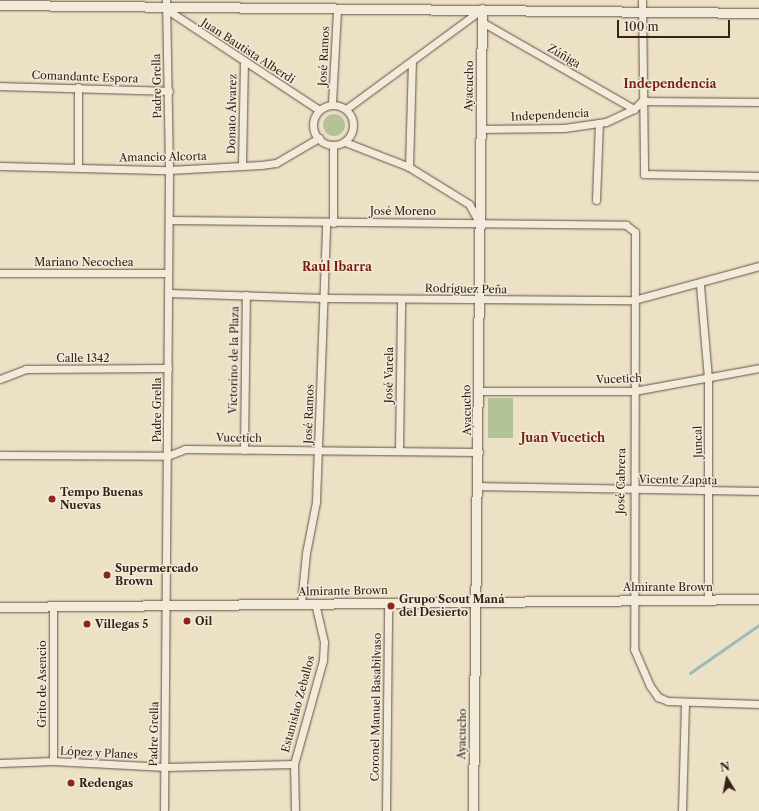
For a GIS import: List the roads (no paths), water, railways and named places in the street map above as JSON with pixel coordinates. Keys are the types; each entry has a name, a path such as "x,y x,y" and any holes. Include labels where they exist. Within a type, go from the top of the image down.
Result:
{"main road":[{"path":"0,5 166,5 337,10 482,9 759,13"},
{"name":"Ayacucho","path":"473,811 475,603 479,452 479,222 482,9"},
{"name":"Almirante Brown","path":"0,607 166,604 475,603 632,598 759,599"}],"street":[{"path":"642,0 644,174 759,176"},
{"name":"Juan Bautista Alberdi","path":"166,5 244,63 319,110"},
{"name":"Padre Grella","path":"164,811 169,220 169,91 166,5"},
{"path":"346,109 412,62 482,9"},
{"name":"José Ramos","path":"332,103 337,10"},
{"name":"Zúñiga","path":"482,22 634,109"},
{"path":"409,167 412,62"},
{"name":"Donato Álvarez","path":"242,165 244,63"},
{"name":"Comandante Espora","path":"0,86 78,87 169,91"},
{"path":"78,87 78,167"},
{"path":"642,101 759,102"},
{"name":"Independencia","path":"480,129 564,128 599,123 634,109 642,101"},
{"path":"346,109 332,103 319,110 316,120 319,138 333,147 346,142 409,167 474,208 479,222"},
{"path":"346,109 350,123 346,142"},
{"path":"596,200 599,123"},
{"name":"Amancio Alcorta","path":"0,166 169,170 276,163 319,138"},
{"name":"José Ramos","path":"301,604 306,553 316,502 324,298 333,147"},
{"name":"José Moreno","path":"169,220 329,223 479,222 626,225 635,232"},
{"name":"José Cabrera","path":"635,232 632,490 632,598 634,648 650,686 658,697 685,704 759,704"},
{"name":"Rodríguez Peña","path":"168,293 324,298 634,300 700,285 759,266"},
{"name":"Mariano Necochea","path":"0,273 168,273"},
{"name":"Juncal","path":"700,285 708,378 710,491 708,599"},
{"name":"Victorino de la Plaza","path":"244,450 246,295"},
{"name":"José Varela","path":"399,451 401,299"},
{"name":"Calle 1342","path":"0,379 26,369 168,368"},
{"name":"Vucetich","path":"478,391 634,391 759,368"},
{"name":"Vucetich","path":"0,454 167,456 185,449 479,452"},
{"name":"Vicente Zapata","path":"477,486 632,490 759,491"},
{"name":"Coronel Manuel Basabilvaso","path":"386,811 388,603"},
{"name":"Estanislao Zeballos","path":"295,811 294,764 323,660 324,642 315,604"},
{"name":"Grito de Asencio","path":"53,606 53,761"},
{"path":"682,811 685,704"},
{"name":"López y Planes","path":"0,764 53,761 165,767 294,764"}],"waterway":[{"path":"690,673 759,625"}],"place":[{"name":"Tempo Buenas Nuevas","path":"52,499"},
{"name":"Supermercado Brown","path":"107,575"},
{"name":"Grupo Scout Maná del Desierto","path":"391,606"},
{"name":"Oil","path":"187,621"},
{"name":"Villegas 5","path":"87,624"},
{"name":"Redengas","path":"71,783"}],"district":[{"name":"Independencia","path":"670,84"},
{"name":"Raúl Ibarra","path":"337,267"},
{"name":"Juan Vucetich","path":"563,438"}]}
